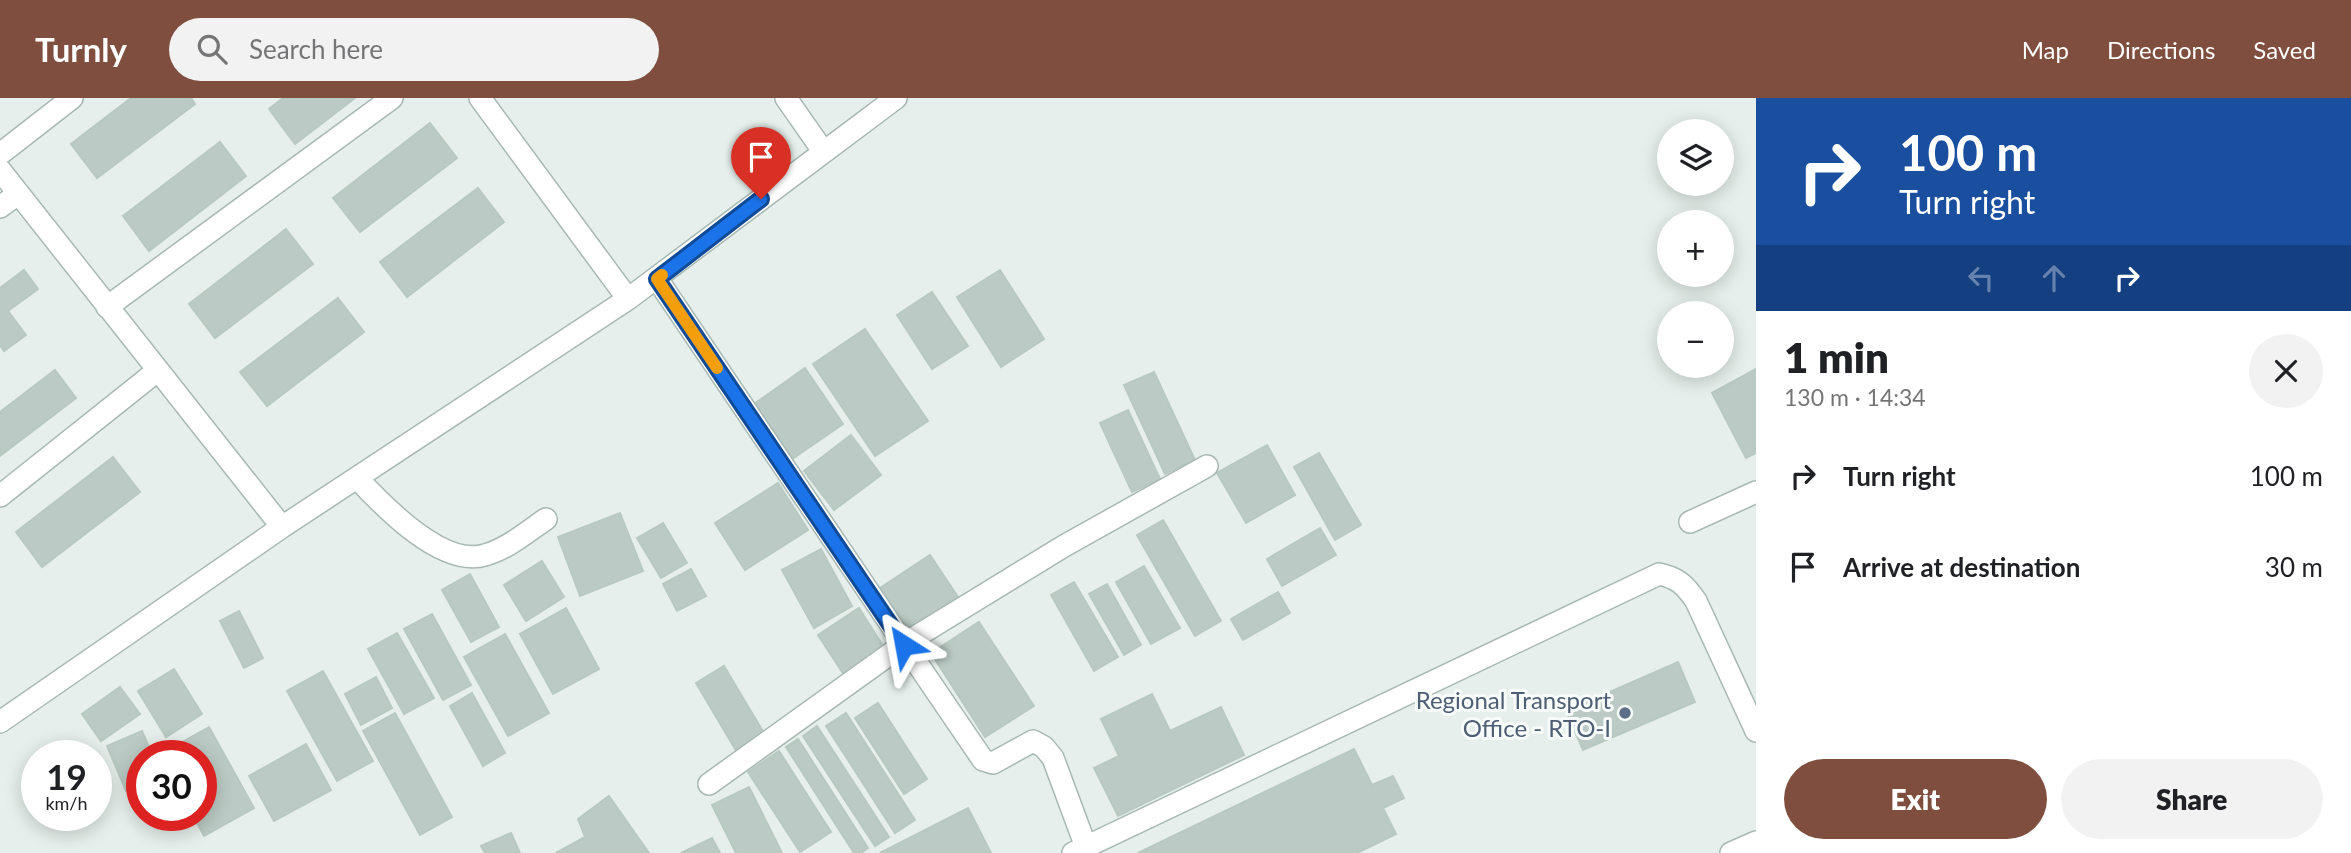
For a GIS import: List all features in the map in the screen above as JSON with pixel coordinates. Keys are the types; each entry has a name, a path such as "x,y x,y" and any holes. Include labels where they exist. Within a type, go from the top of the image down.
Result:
{"street":[{"path":"0,154 72,98"},
{"path":"107,307 392,98"},
{"path":"786,98 823,151"},
{"path":"0,722 282,527 657,279 896,98"},
{"path":"487,100 628,299"},
{"path":"0,170 282,527"},
{"path":"0,207 18,194"},
{"path":"657,279 971,747 983,760 993,763 1033,741 1049,752 1079,850 1659,574 1675,577 1686,586 1696,601 1756,731"},
{"path":"0,496 157,371"},
{"path":"709,785 904,645 1064,546 1207,466"},
{"path":"357,478 383,507 413,533 468,557 483,556 499,550 546,519"},
{"path":"1690,522 1756,492"},
{"path":"1731,853 1756,842"}],"building":[{"path":"131,98 191,98 195,104 97,178 71,144"},
{"path":"283,98 355,98 295,144 269,109"},
{"path":"430,123 457,158 360,232 333,198"},
{"path":"220,142 246,176 149,251 123,216"},
{"path":"478,188 504,222 407,297 380,262"},
{"path":"286,229 313,264 215,338 189,304"},
{"path":"24,270 38,289 8,311 26,335 4,351 0,345 0,288"},
{"path":"1000,270 1044,339 1001,367 957,297"},
{"path":"932,292 968,346 932,369 897,315"},
{"path":"338,298 364,332 267,406 240,372"},
{"path":"865,329 928,421 875,456 813,364"},
{"path":"805,368 843,424 792,459 754,404"},
{"path":"1756,369 1756,453 1746,458 1712,393"},
{"path":"55,370 76,398 0,456 0,412"},
{"path":"1154,372 1195,460 1165,474 1124,385"},
{"path":"1128,410 1160,479 1132,492 1100,423"},
{"path":"851,435 881,475 834,510 804,471"},
{"path":"1267,445 1295,495 1246,523 1217,473"},
{"path":"1319,453 1361,525 1335,540 1294,467"},
{"path":"113,457 140,492 42,567 16,532"},
{"path":"778,483 808,530 745,570 715,523"},
{"path":"620,513 643,571 580,596 558,537"},
{"path":"1163,520 1221,621 1195,636 1137,535"},
{"path":"663,523 687,563 661,578 637,538"},
{"path":"1320,528 1336,555 1282,586 1267,559"},
{"path":"821,549 852,606 814,628 782,570"},
{"path":"930,555 958,597 908,630 880,588"},
{"path":"542,561 564,597 526,621 504,585"},
{"path":"1144,566 1180,628 1151,644 1116,582"},
{"path":"691,569 706,596 677,611 663,584"},
{"path":"470,574 499,627 471,642 442,590"},
{"path":"1074,582 1118,657 1094,671 1051,595"},
{"path":"1107,584 1141,645 1124,655 1089,594"},
{"path":"1278,592 1290,613 1243,640 1231,619"},
{"path":"566,608 599,669 553,694 520,634"},
{"path":"859,608 885,649 844,675 818,635"},
{"path":"239,611 263,658 244,668 220,621"},
{"path":"432,614 471,685 443,700 404,629"},
{"path":"979,622 1034,706 985,737 931,653"},
{"path":"397,633 434,698 404,714 368,649"},
{"path":"505,634 549,713 508,736 464,657"},
{"path":"1678,662 1695,702 1583,750 1566,711"},
{"path":"724,666 765,735 737,752 696,683"},
{"path":"174,669 202,714 166,737 138,691"},
{"path":"323,671 373,761 337,781 287,691"},
{"path":"376,677 392,708 361,725 345,694"},
{"path":"120,687 140,714 100,740 82,714"},
{"path":"472,693 505,753 483,766 450,706"},
{"path":"1152,694 1170,731 1221,707 1244,755 1118,816 1094,768 1119,756 1101,719"},
{"path":"878,703 927,779 904,794 855,718"},
{"path":"395,713 452,817 420,835 363,731"},
{"path":"846,713 915,820 895,833 826,726"},
{"path":"817,726 889,837 875,846 803,736"},
{"path":"209,727 216,740 186,740"},
{"path":"142,731 146,740 126,740 126,791 112,758 112,744"},
{"path":"798,739 868,848 861,853 854,853 786,747"},
{"path":"217,741 254,808 217,829"},
{"path":"306,744 331,790 274,821 249,776"},
{"path":"1354,749 1372,785 1393,776 1404,798 1383,808 1396,834 1357,853 1138,853"},
{"path":"779,751 831,832 800,852 748,772"},
{"path":"749,787 782,853 736,853 712,805"},
{"path":"609,796 649,853 556,853 585,837 578,819"},
{"path":"968,808 991,853 880,853"},
{"path":"511,833 520,853 485,853 481,846"},
{"path":"712,838 720,853 681,853"}],"slow traffic":[{"path":"662,275 657,279 717,368"}],"place":[{"name":"Regional Transport Office - RTO-I","path":"1625,713"}],"route":[{"path":"761,199 657,279 904,645"}]}
